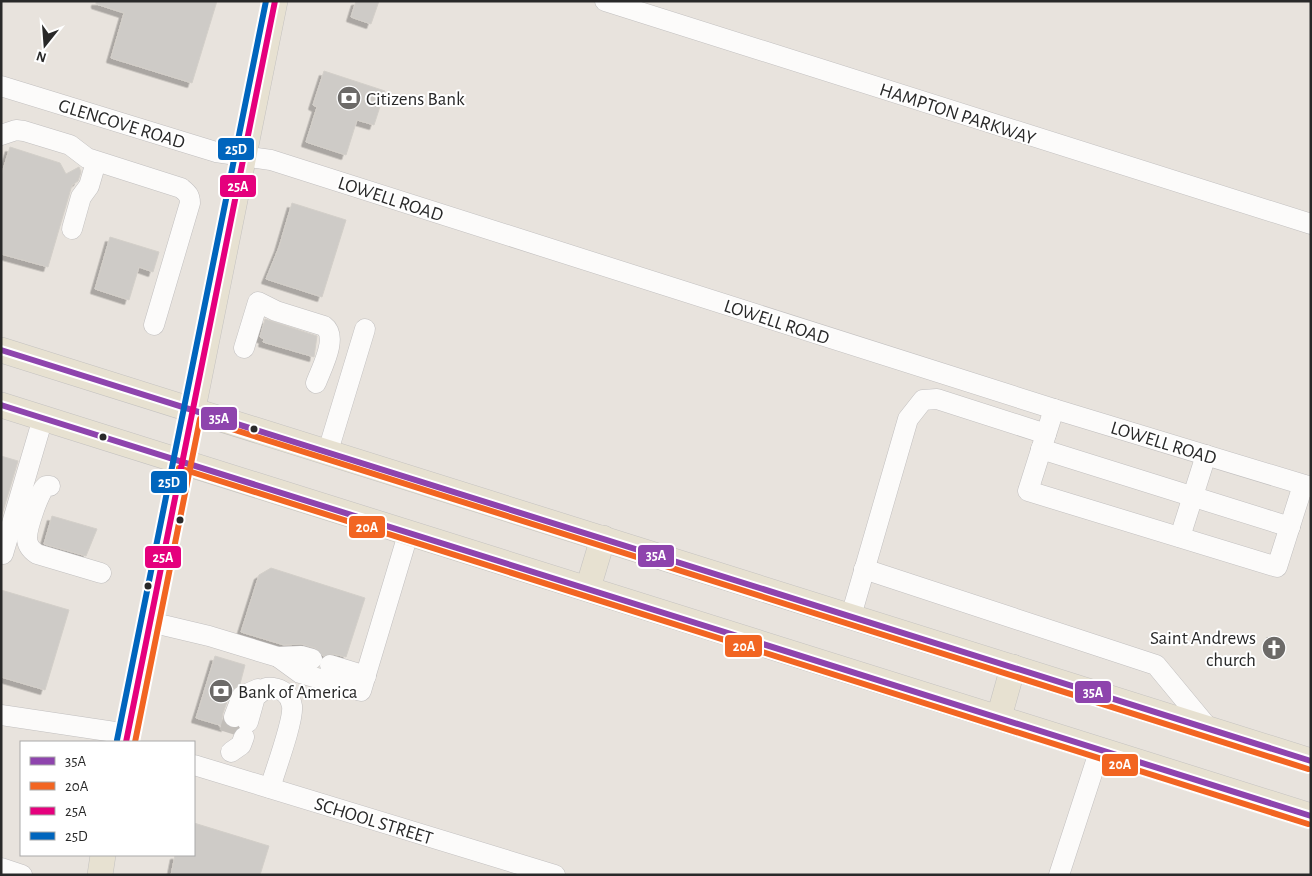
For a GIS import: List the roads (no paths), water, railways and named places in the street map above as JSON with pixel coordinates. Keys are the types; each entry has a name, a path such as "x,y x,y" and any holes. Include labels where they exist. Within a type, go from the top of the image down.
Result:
{"main road":[{"path":"127,738 275,1"},
{"path":"1,350 193,408 1311,761"},
{"path":"1,405 182,460 1311,816"},
{"path":"588,588 603,538"},
{"path":"998,717 1013,667"},
{"path":"100,875 103,856"}],"street":[{"name":"HAMPTON PARKWAY","path":"605,1 1311,224"},
{"name":"GLENCOVE ROAD","path":"1,86 216,152 244,156"},
{"path":"1,135 16,130 24,131 70,144 87,158 96,162 182,188 190,196 190,203 154,324"},
{"name":"LOWELL ROAD","path":"244,156 271,160 1054,409 1307,486"},
{"path":"72,229 81,197 89,186 96,162"},
{"path":"244,348 258,302 276,311 324,326 328,329 330,340 316,383 328,376 339,342 339,334 330,321 316,316"},
{"path":"328,451 365,329"},
{"path":"851,616 908,419 923,400 937,399 1044,442 1193,496 1290,527"},
{"path":"1054,409 1028,491 1277,567 1290,527 1307,486"},
{"path":"3,554 43,418"},
{"path":"1180,537 1206,455"},
{"path":"50,486 42,488 27,537 32,550 37,554 101,573"},
{"path":"363,684 408,532"},
{"path":"864,569 1156,665 1210,729"},
{"path":"150,622 210,636 363,684"},
{"path":"278,657 301,656 321,662 363,684"},
{"path":"237,731 255,697 262,688 273,688 287,694 292,708 270,788"},
{"path":"1,715 127,738"},
{"path":"1059,875 1100,749"},
{"name":"SCHOOL STREET","path":"195,765 555,875"},
{"path":"1,868 22,875"}],"tunnel":[{"path":"229,733 234,717"}],"place":[{"name":"Citizens Bank","path":"349,98"},
{"name":"Saint Andrews church","path":"1274,648"},
{"name":"Bank of America","path":"221,691"}]}
